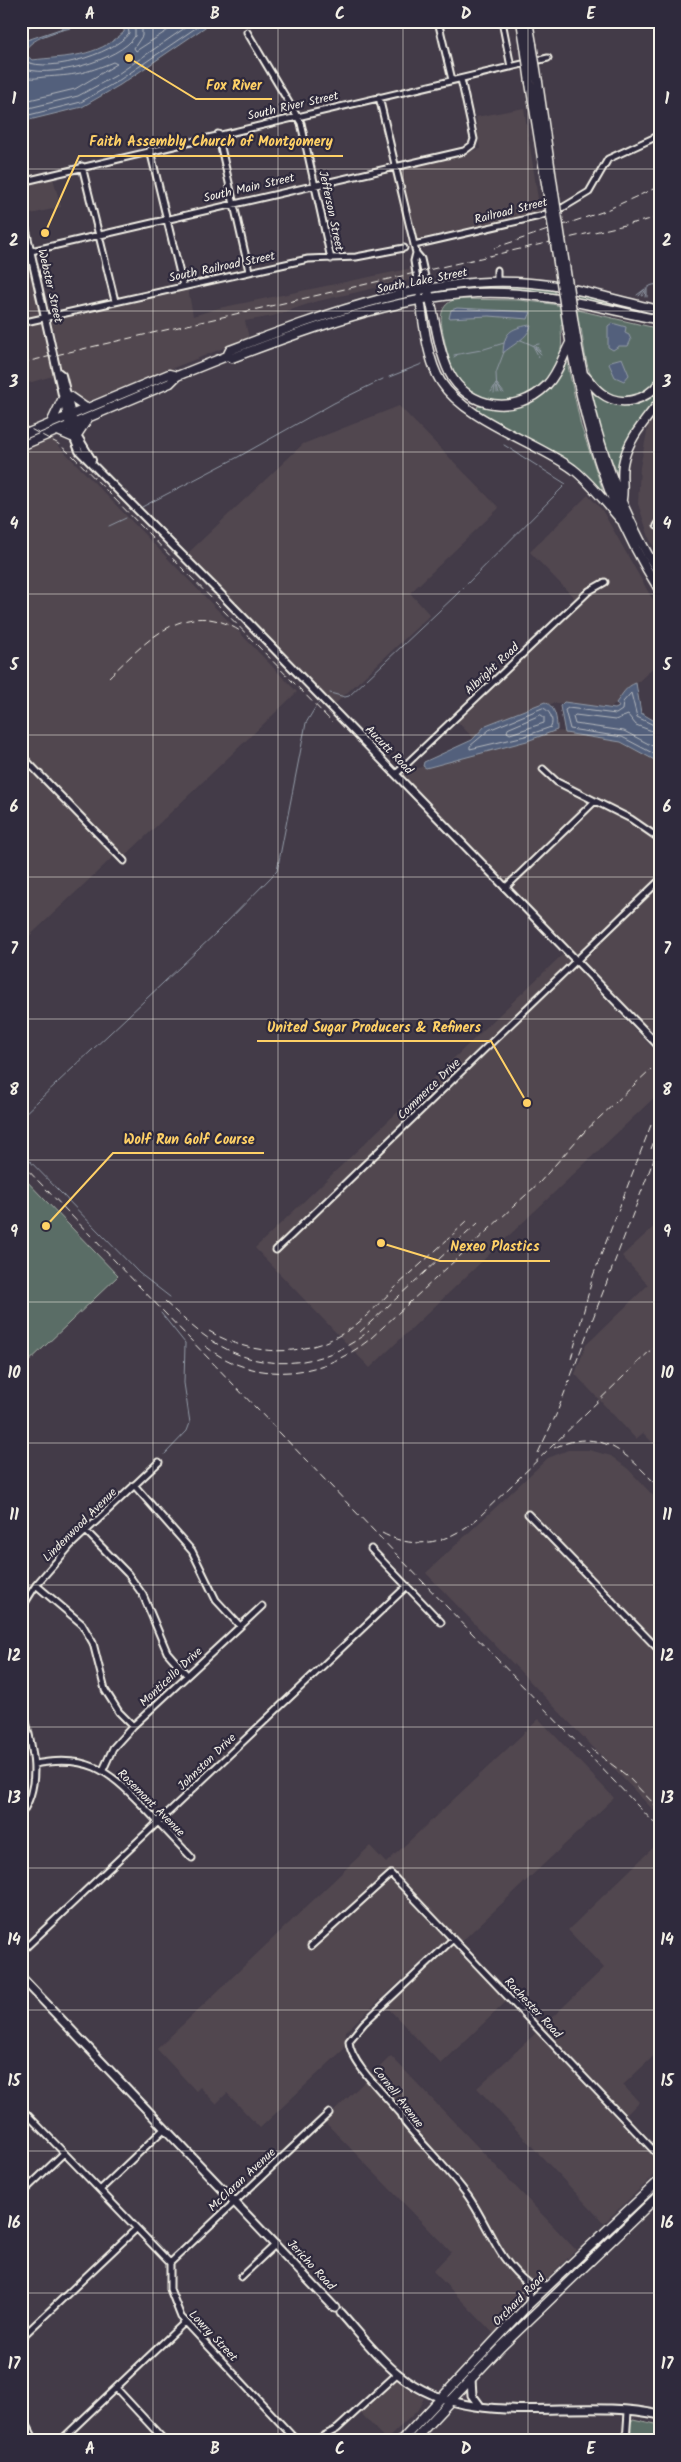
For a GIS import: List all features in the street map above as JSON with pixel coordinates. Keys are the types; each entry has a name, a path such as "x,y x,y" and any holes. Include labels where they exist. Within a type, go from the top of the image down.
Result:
{"main road":[{"path":"521,21 528,45 571,330 600,444 622,501 660,575"},
{"path":"528,21 528,45"},
{"name":"South Lake Street","path":"227,356 230,350 313,319 419,292 464,283 497,281 549,285 660,310"},
{"path":"428,290 449,372 461,390 479,401 495,405 511,404 524,401 538,393 556,373 570,343"},
{"path":"419,292 437,375 453,398 573,469 620,519"},
{"name":"South Lake Street","path":"21,446 170,383 177,376 227,356 232,358 328,323 430,299 476,292 522,294 580,302 660,320"},
{"path":"571,330 570,343 587,428 597,462 620,519 660,591"},
{"path":"582,373 600,392 619,401 640,398 651,392 660,382"},
{"name":"South Lake Street","path":"21,436 169,374 177,376"},
{"path":"52,423 64,397 86,408"},
{"path":"622,501 622,471 626,452 632,439 660,401"},
{"path":"58,431 74,436 89,418"},
{"name":"Jericho Road","path":"21,1977 276,2244 397,2374 416,2386 450,2402 480,2406 660,2415"},
{"name":"Orchard Road","path":"401,2441 529,2304 660,2180"},
{"name":"Orchard Road","path":"413,2441 558,2290 660,2194"},
{"path":"471,2379 472,2395 480,2406"}],"street":[{"path":"21,24 31,21"},
{"path":"438,21 452,80"},
{"path":"502,21 511,67"},
{"name":"Jefferson Street","path":"247,32 297,116 331,259"},
{"name":"South River Street","path":"21,182 218,134 548,58"},
{"name":"South Main Street","path":"31,251 234,202 464,151 472,146 474,139 461,79"},
{"path":"379,97 416,253 421,259 428,290"},
{"path":"218,134 250,271"},
{"name":"Railroad Street","path":"414,245 540,216 564,207 589,192 608,159 660,135"},
{"path":"150,150 183,286"},
{"path":"82,166 115,301"},
{"name":"Webster Street","path":"21,209 50,338 53,340 56,352 54,354 58,372 57,376 74,436 100,470"},
{"name":"South Railroad Street","path":"21,323 308,259 331,259 404,248"},
{"path":"21,253 31,251"},
{"path":"416,253 414,261 419,292"},
{"path":"497,270 497,281"},
{"name":"Aucutt Road","path":"100,470 660,1047"},
{"name":"Albright Road","path":"396,774 589,591 605,582"},
{"path":"21,755 124,860"},
{"path":"543,769 557,782 631,818 660,839"},
{"path":"505,888 595,801"},
{"name":"Commerce Drive","path":"276,1250 660,880"},
{"name":"Lindenwood Avenue","path":"21,1609 36,1584 86,1531 159,1462"},
{"path":"134,1486 192,1551 216,1600 240,1626"},
{"path":"528,1514 660,1651"},
{"path":"86,1531 128,1574 143,1595 167,1652 187,1675"},
{"path":"371,1549 441,1622"},
{"path":"36,1584 82,1624 93,1643 105,1690 119,1712 133,1726"},
{"name":"Johnston Drive","path":"21,1952 407,1586"},
{"name":"Monticello Drive","path":"103,1770 114,1748 133,1726 262,1606"},
{"path":"21,1702 34,1764 30,1796 21,1814"},
{"name":"Rosemont Avenue","path":"34,1764 70,1761 103,1770 119,1782 192,1858"},
{"name":"Rochester Road","path":"311,1946 391,1874 660,2157"},
{"name":"Cornell Avenue","path":"454,1939 364,2023 349,2041 349,2048 355,2060 401,2114 404,2123 469,2198 492,2243 525,2281"},
{"path":"21,2108 170,2263"},
{"name":"McClaran Avenue","path":"170,2263 329,2113"},
{"path":"100,2190 165,2128"},
{"path":"21,2194 64,2153"},
{"path":"21,2338 136,2229"},
{"path":"240,2277 276,2244"},
{"name":"Lowry Street","path":"170,2263 170,2289 175,2305 185,2322 297,2441"},
{"path":"525,2281 533,2286 550,2285"},
{"path":"525,2281 530,2290 529,2304"},
{"path":"60,2441 185,2322"},
{"path":"314,2441 337,2429 397,2374"},
{"path":"116,2388 165,2441"},
{"path":"626,2441 628,2412"},
{"path":"21,2413 35,2441"}],"shaded area":[{"path":"524,108 540,212 409,241 391,170 480,149 476,117"},
{"path":"53,178 61,207 27,215 21,184"},
{"path":"21,257 28,258 40,313 38,317 25,320 21,305"},
{"path":"413,268 414,279 314,302 273,316 245,321 249,338 87,402 80,402 70,394 62,371 51,318 188,288 193,316 219,308"},
{"path":"43,323 53,376 21,385 21,326"},
{"path":"399,406 499,508 410,593 430,615 334,705 187,554 303,444"},
{"path":"660,408 660,559 650,540 638,504 640,467 649,422"},
{"path":"51,438 297,692 125,856 119,861 114,856 21,944 21,450"},
{"path":"588,495 602,510 650,595 660,608 660,661 612,707 554,703 493,724 473,738 456,720 579,603 530,552"},
{"path":"552,731 618,735 660,758 660,1043 400,774 476,749"},
{"path":"563,954 660,1056 660,1092 370,1368 255,1248"},
{"path":"660,1221 660,1450 643,1433 636,1439 575,1374 586,1345 648,1285 622,1256"},
{"path":"568,1450 589,1450 611,1456 628,1469 660,1503 660,1817 426,1573 548,1458"},
{"path":"539,1719 614,1798 461,1942 452,1934 346,2031 344,2049 260,2128 227,2093 216,2104 200,2087 196,2091 157,2049 370,1846 386,1863"},
{"path":"658,1843 660,2050 623,2085 639,2102 626,2115 542,2027 604,1968 568,1930"},
{"path":"453,1941 509,1999 441,2064 386,2006"},
{"path":"536,2033 660,2164 660,2170 604,2223 477,2088"},
{"path":"391,2056 576,2250 524,2301 494,2334 433,2271 451,2252 324,2121"},
{"path":"391,2374 405,2387 424,2398 417,2411 386,2440 356,2408"}],"green space":[{"path":"517,285 555,289 555,295 463,289"},
{"path":"577,294 660,313 660,317 578,299"},
{"path":"456,299 519,300 552,304 660,329 660,377 653,385 635,395 626,397 607,393 592,378 586,360 581,328 561,324 559,358 543,383 518,399 504,402 490,401 477,396 464,386 455,374 450,361 441,317 446,305"},
{"path":"566,357 581,426 605,497 530,440 476,410 478,406 496,408 521,404 539,391"},
{"path":"590,385 622,404 660,386 660,395 634,432 619,478 601,433"},
{"path":"21,1175 118,1276 21,1369"},
{"path":"633,2419 660,2425 660,2441 629,2441 629,2426"}],"water":[{"path":"92,21 214,21 120,85 82,107 21,122 21,42 69,26","holes":["121,22 124,25 124,32 103,47 92,51 69,56 32,60 24,53 29,45 49,34 90,25"]},
{"path":"457,308 531,312 528,319 489,316 449,318 451,310"},
{"path":"612,323 626,327 625,333 629,335 631,340 628,346 619,346 613,350 608,347 608,326"},
{"path":"531,326 527,334 503,353 505,340 509,333 517,328"},
{"path":"622,358 629,375 624,381 615,377 609,364 611,361"},
{"path":"636,683 641,713 660,724 660,763 621,742 565,733 560,706 564,702 615,709 619,707 616,703 624,691"},
{"path":"545,702 554,710 557,730 527,741 426,768 423,766 424,762 472,740 486,725"}],"waterway":[{"path":"642,296 649,287 660,285"},
{"path":"637,295 645,289"},
{"path":"647,289 647,297"},
{"path":"639,296 644,290"},
{"path":"645,297 646,291"},
{"path":"521,340 539,348"},
{"path":"454,355 504,343"},
{"path":"534,345 539,344"},
{"path":"533,346 539,357"},
{"path":"535,347 540,351"},
{"path":"535,348 541,354"},
{"path":"497,393 496,373 504,352"},
{"path":"389,377 422,364"},
{"path":"142,507 238,457 334,403 383,379"},
{"path":"491,392 496,384"},
{"path":"497,384 504,393"},
{"path":"498,386 502,393"},
{"path":"494,393 495,387"},
{"path":"497,387 499,393"},
{"path":"330,693 345,697 349,696 455,596 566,484 504,445"},
{"path":"109,526 126,518"},
{"path":"21,1117 216,933 277,871 306,723 315,708"},
{"path":"21,1152 139,1273 170,1297"},
{"path":"161,1313 185,1343 184,1383 190,1423 187,1431 165,1454"}],"railway":[{"path":"494,248 602,212 660,186"},
{"path":"21,363 660,217"},
{"path":"21,424 57,443 72,455 332,722"},
{"path":"109,677 152,638 184,621 202,619 220,621 240,631"},
{"path":"580,1136 651,1069"},
{"path":"571,1359 593,1276 651,1125"},
{"path":"651,1149 659,1128"},
{"path":"205,1346 225,1359 267,1372 289,1372 310,1369 331,1362 351,1352 370,1339 540,1182 584,1132"},
{"path":"538,1453 556,1415 660,1143"},
{"path":"21,1163 660,1829"},
{"path":"209,1331 226,1340 244,1346 281,1351 300,1349 336,1337 365,1317 468,1220"},
{"path":"359,1333 478,1223"},
{"path":"165,1302 191,1325 219,1345 237,1354 276,1363 296,1362 334,1352 352,1343 369,1331"},
{"path":"382,1533 395,1539 419,1543 443,1539 466,1527 477,1519 660,1341"},
{"path":"554,1448 571,1442 586,1440 600,1442 626,1455 660,1489"},
{"path":"591,1749 626,1775 660,1810"}],"place":[{"name":"Fox River","path":"129,58"},
{"name":"Faith Assembly Church of Montgomery","path":"45,233"},
{"name":"United Sugar Producers & Refiners","path":"527,1103"},
{"name":"Wolf Run Golf Course","path":"46,1226"},
{"name":"Nexeo Plastics","path":"381,1243"}]}
